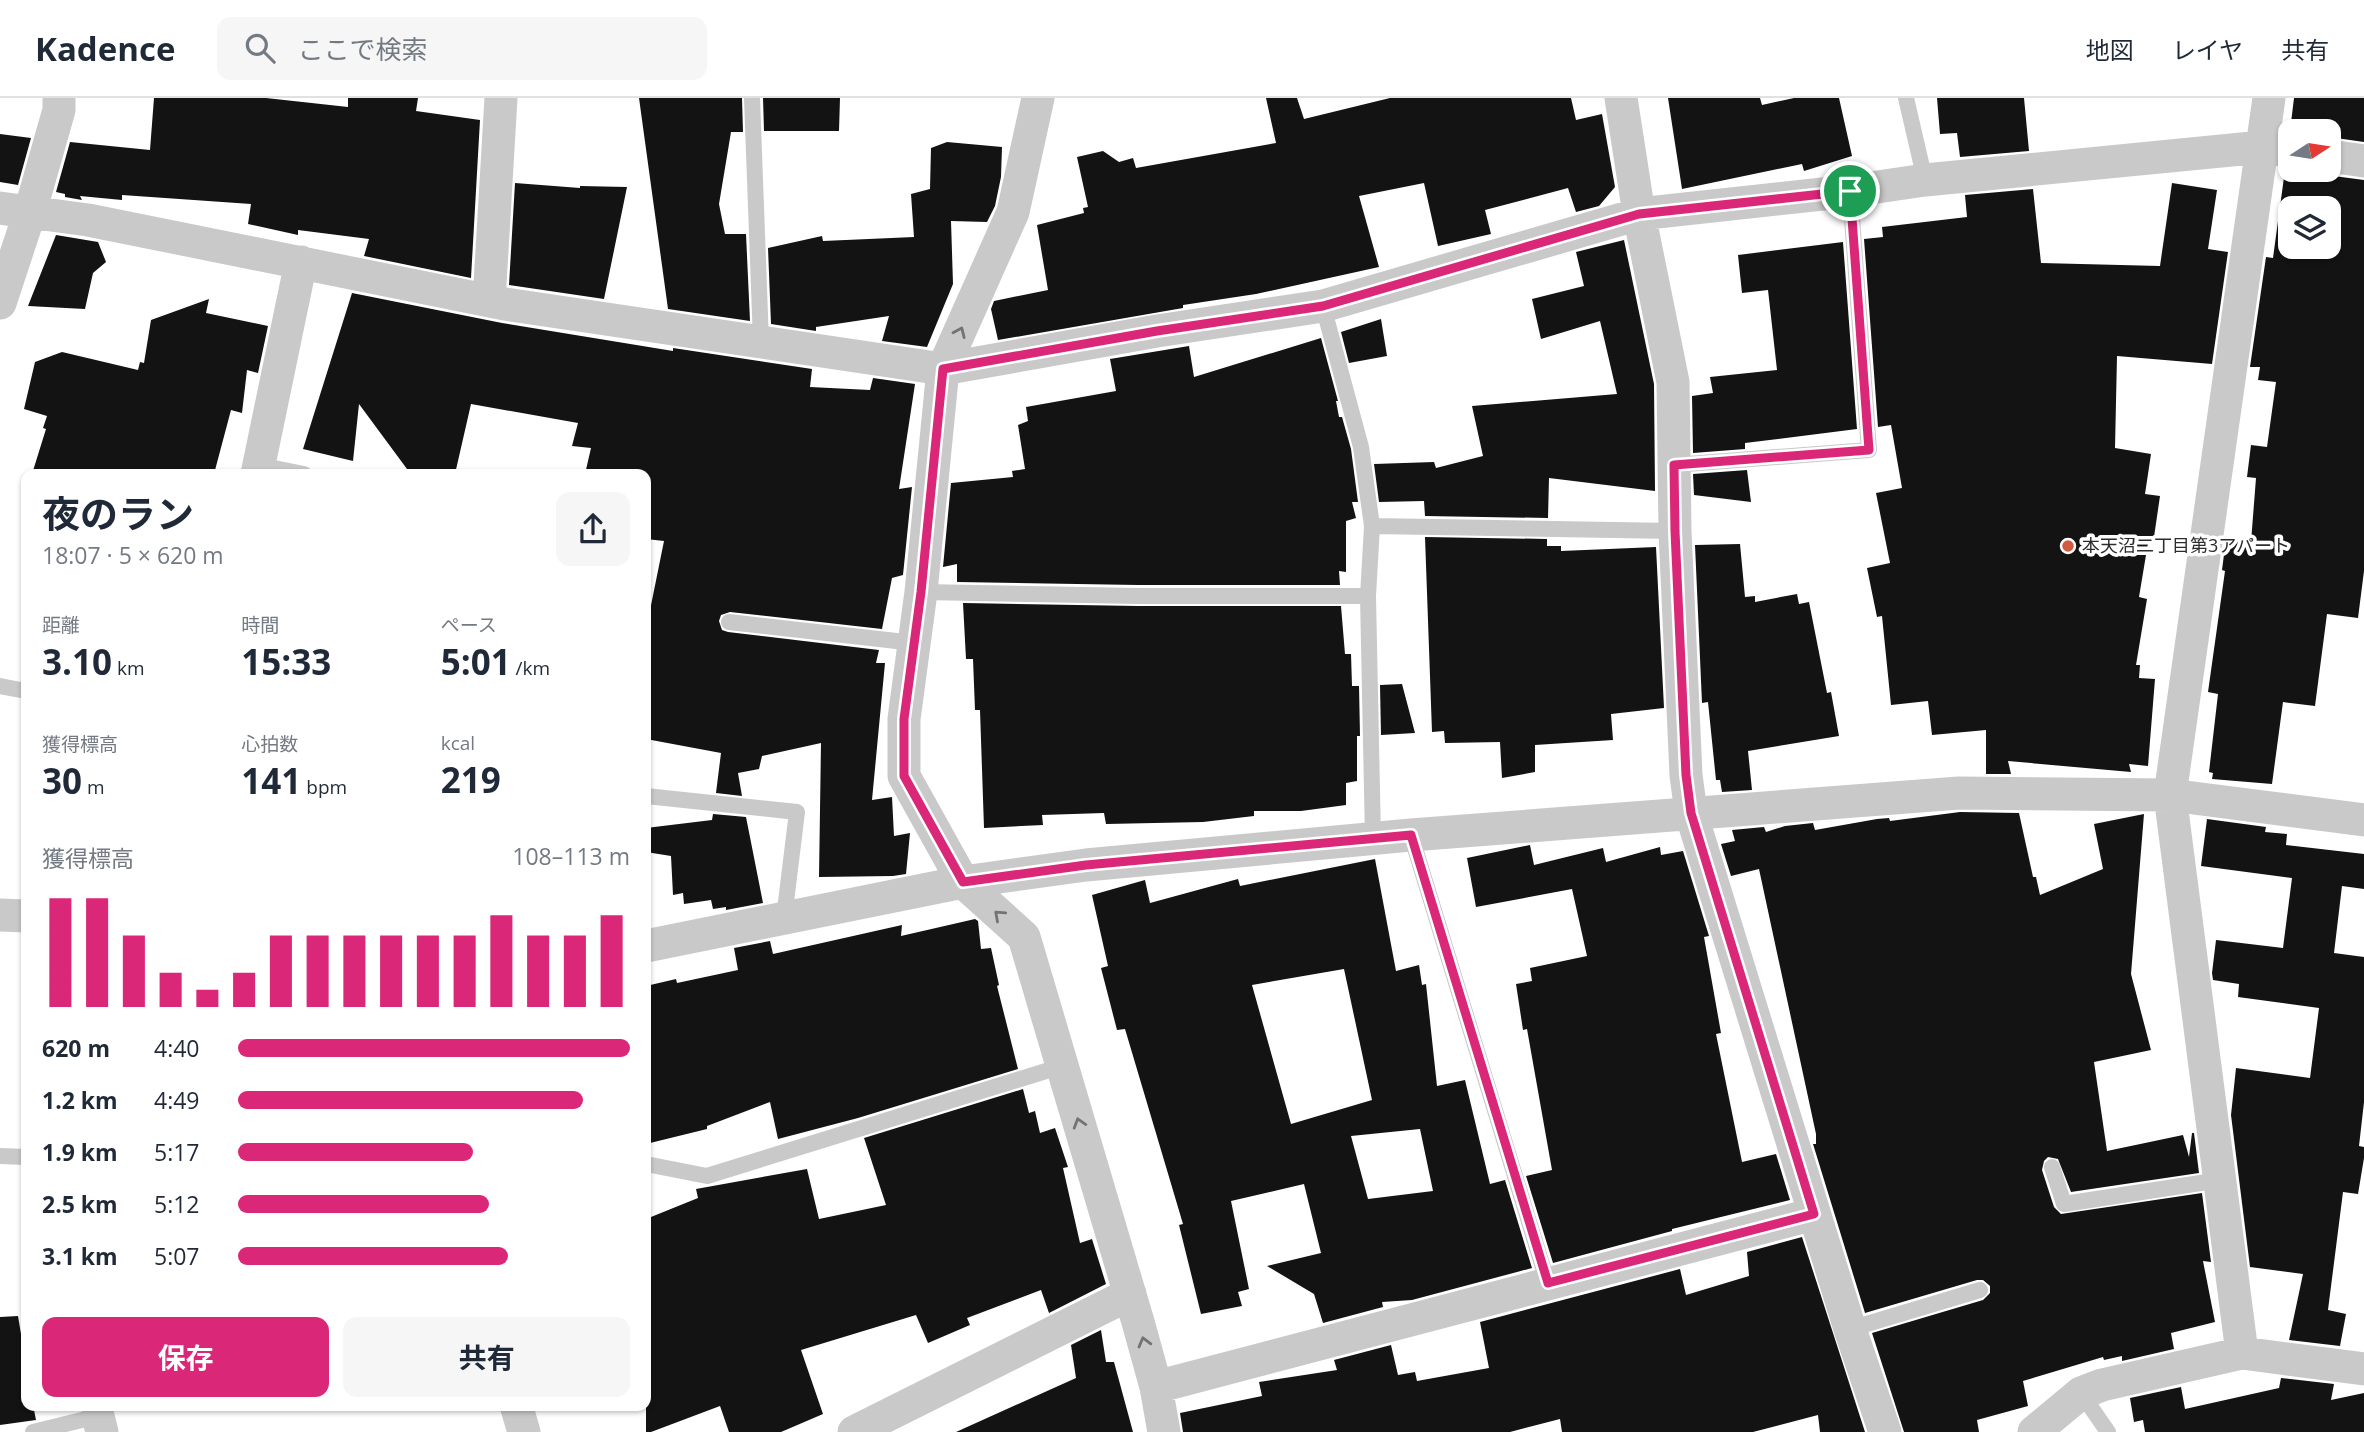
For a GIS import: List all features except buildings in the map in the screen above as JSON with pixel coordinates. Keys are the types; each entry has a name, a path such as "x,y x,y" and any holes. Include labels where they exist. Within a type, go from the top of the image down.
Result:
{"street":[{"path":"0,303 15,210 59,110 59,98"},
{"path":"489,301 501,98"},
{"path":"1038,98 1013,212 943,369 921,592 904,719 904,776 963,882 1024,937 1130,1294 1156,1387 1164,1432"},
{"path":"1621,98 1639,214 1673,382 1675,531 1686,775 1691,813 1850,1329 1885,1432"},
{"path":"2242,1353 2170,795 2276,149 2269,98"},
{"path":"15,210 88,220 489,301 943,369 1157,331 1323,306 1639,214 1925,180 2276,149"},
{"path":"2342,158 2364,161"},
{"path":"258,469 301,262"},
{"path":"651,945 963,882 1086,865 1411,835 1959,793 2170,795 2364,820"},
{"path":"0,915 21,916"},
{"path":"1156,1387 1814,1214"},
{"path":"854,1432 1130,1294"},
{"path":"2034,1432 2081,1393 2102,1385 2242,1353 2364,1369"},
{"path":"518,1411 524,1432"}],"lane":[{"path":"752,98 761,342"},
{"path":"1906,98 1925,180"},
{"path":"1674,465 1869,450 1850,191"},
{"path":"1323,306 1361,447 1372,526 1368,596 1373,839"},
{"path":"1372,526 1675,531"},
{"path":"921,592 1368,596"},
{"path":"729,622 914,643"},
{"path":"0,686 21,690"},
{"path":"651,797 797,812 784,918"},
{"path":"1411,835 1548,1283"},
{"path":"651,1165 707,1176 1062,1066"},
{"path":"0,1156 21,1157"},
{"path":"2052,1167 2064,1204 2220,1180"},
{"path":"1850,1329 1980,1290"},
{"path":"2081,1393 2108,1432"},
{"path":"33,1432 98,1418"}],"place":[{"name":"本天沼二丁目第3アパート","path":"2068,546"}],"route":[{"path":"1850,191 1869,450 1674,465 1686,775 1691,813 1814,1214 1548,1283 1411,835 1086,865 963,882 904,776 904,719 921,592 943,369 1157,331 1323,306 1639,214 1850,191"}]}
